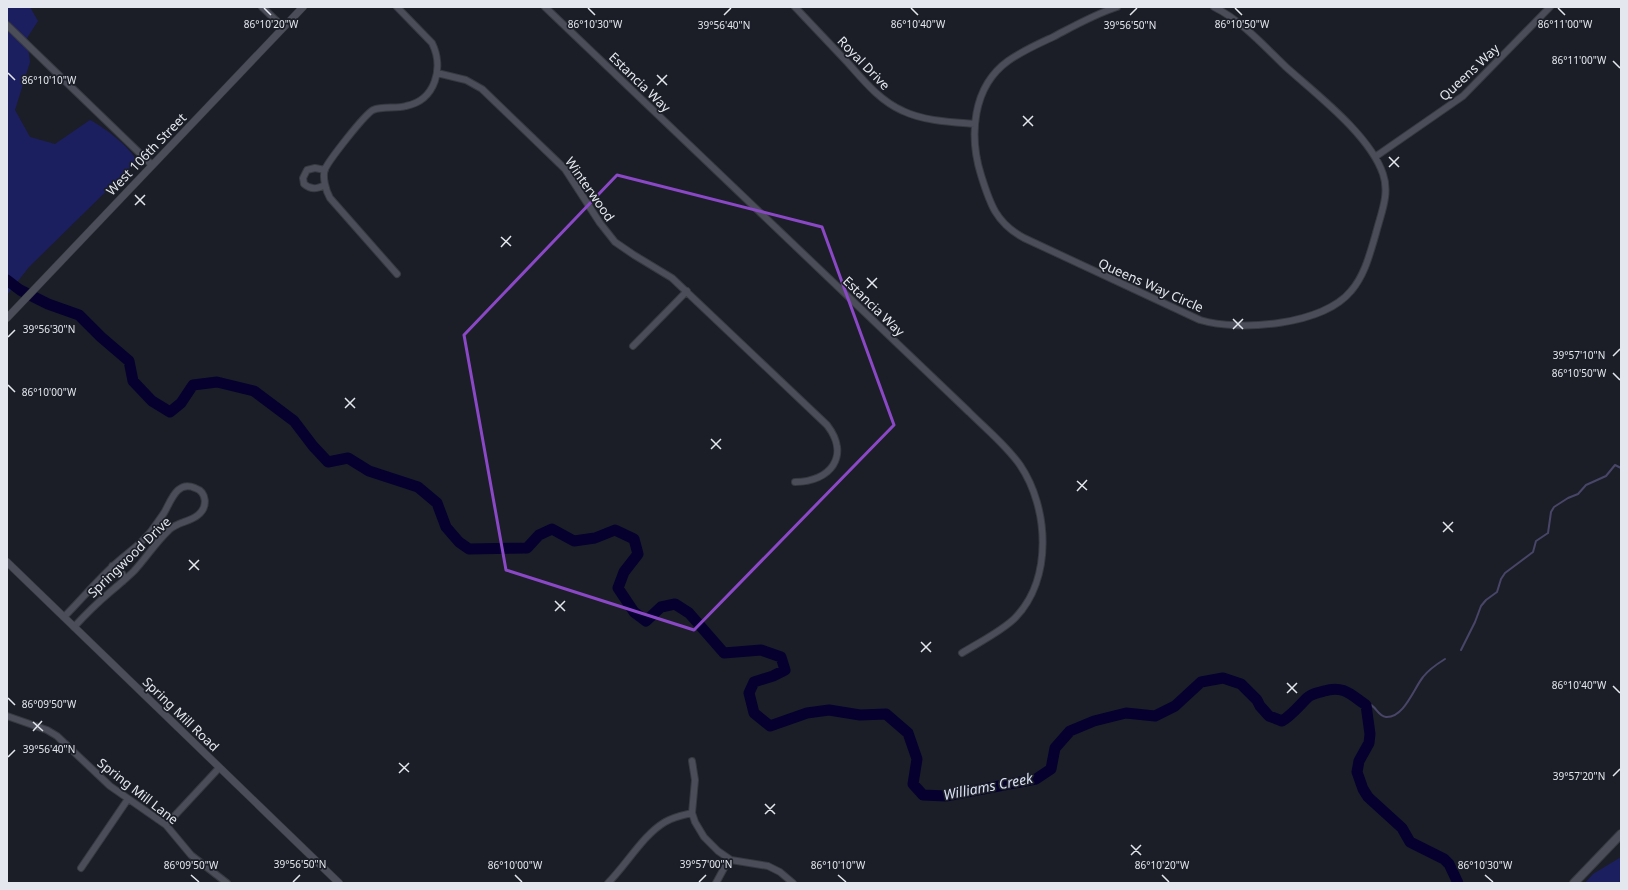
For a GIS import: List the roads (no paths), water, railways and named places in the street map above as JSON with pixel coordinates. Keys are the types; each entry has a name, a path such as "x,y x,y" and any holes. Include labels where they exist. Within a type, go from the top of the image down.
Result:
{"main road":[{"path":"1574,883 1621,834"}],"street":[{"path":"262,7 283,27"},
{"name":"West 106th Street","path":"9,316 303,7"},
{"path":"397,7 432,43 437,56 438,73 431,89 415,103 395,108 378,109 367,114 325,170 325,185 334,205 397,274"},
{"name":"Estancia Way","path":"545,7 974,417 1006,448 1021,466 1035,494 1042,532 1042,554 1036,582 1024,607 1014,618 1005,626 962,653"},
{"name":"Royal Drive","path":"795,7 869,86 886,101 902,111 913,115 975,124"},
{"name":"Queens Way Circle","path":"1117,7 1068,29 1008,61 994,73 986,84 979,102 975,124 974,142 976,161 993,210 1006,227 1024,238 1153,300 1192,317 1219,324 1277,324 1288,322 1321,312 1345,298 1356,284 1361,276 1384,204 1386,188 1385,181 1376,157 1340,116 1240,24 1214,7"},
{"name":"Queens Way","path":"1376,157 1463,96 1550,7"},
{"path":"7,25 152,165"},
{"name":"Winterwood","path":"438,73 466,80 482,89 565,169 600,223 616,242 634,255 662,270 687,290 831,430 837,448 836,458 832,468 820,478 804,482 795,482"},
{"path":"325,170 315,168 308,170 303,178 304,184 313,189 325,185"},
{"path":"633,346 687,290"},
{"name":"Springwood Drive","path":"64,617 112,566 130,552 151,532 179,489 185,486 193,487 199,490 203,494 205,500 202,511 197,516 179,523 169,529 135,570 95,605 74,627"},
{"name":"Spring Mill Road","path":"7,562 339,883"},
{"path":"112,566 123,574 123,581"},
{"name":"Spring Mill Lane","path":"7,716 47,730 56,736 110,786 166,825 192,855 227,883"},
{"path":"692,761 695,780 692,813 695,822 704,837 718,851 729,859 775,868 793,883"},
{"path":"166,825 219,768"},
{"path":"81,868 128,799"},
{"path":"608,883 661,824 667,820 692,813"},
{"path":"716,883 729,859"}],"waterway":[{"name":"Williams Creek","path":"7,280 20,290 48,304 79,315 101,337 129,361 133,381 152,401 170,412 181,403 193,385 217,382 254,391 294,421 313,446 328,462 348,458 369,471 418,487 437,503 446,527 459,542 469,549 527,548 539,535 552,529 574,541 595,538 615,530 634,539 638,554 624,572 618,588 634,612 646,621 661,607 675,604 689,613 724,653 761,650 781,657 785,670 773,676 754,682 749,693 754,713 770,726 807,713 829,710 860,715 886,714 908,733 917,759 913,784 923,795 946,796 1036,779 1051,769 1055,748 1070,731 1094,721 1126,713 1155,716 1175,706 1201,682 1223,678 1241,684 1257,700 1269,716 1282,721 1313,694 1331,689 1347,692 1366,705 1370,734 1369,743 1359,761 1357,772 1363,789 1368,797 1402,828 1410,842 1444,859 1449,864 1458,883"},
{"path":"1461,650 1481,606 1486,600 1497,592 1501,579 1505,573 1533,552 1536,541 1548,533 1551,512 1554,507 1568,498 1578,494 1586,485 1606,476 1615,465 1621,468"},
{"path":"1363,703 1371,705 1380,714 1386,717 1398,713 1408,702 1425,674 1445,659"}]}
